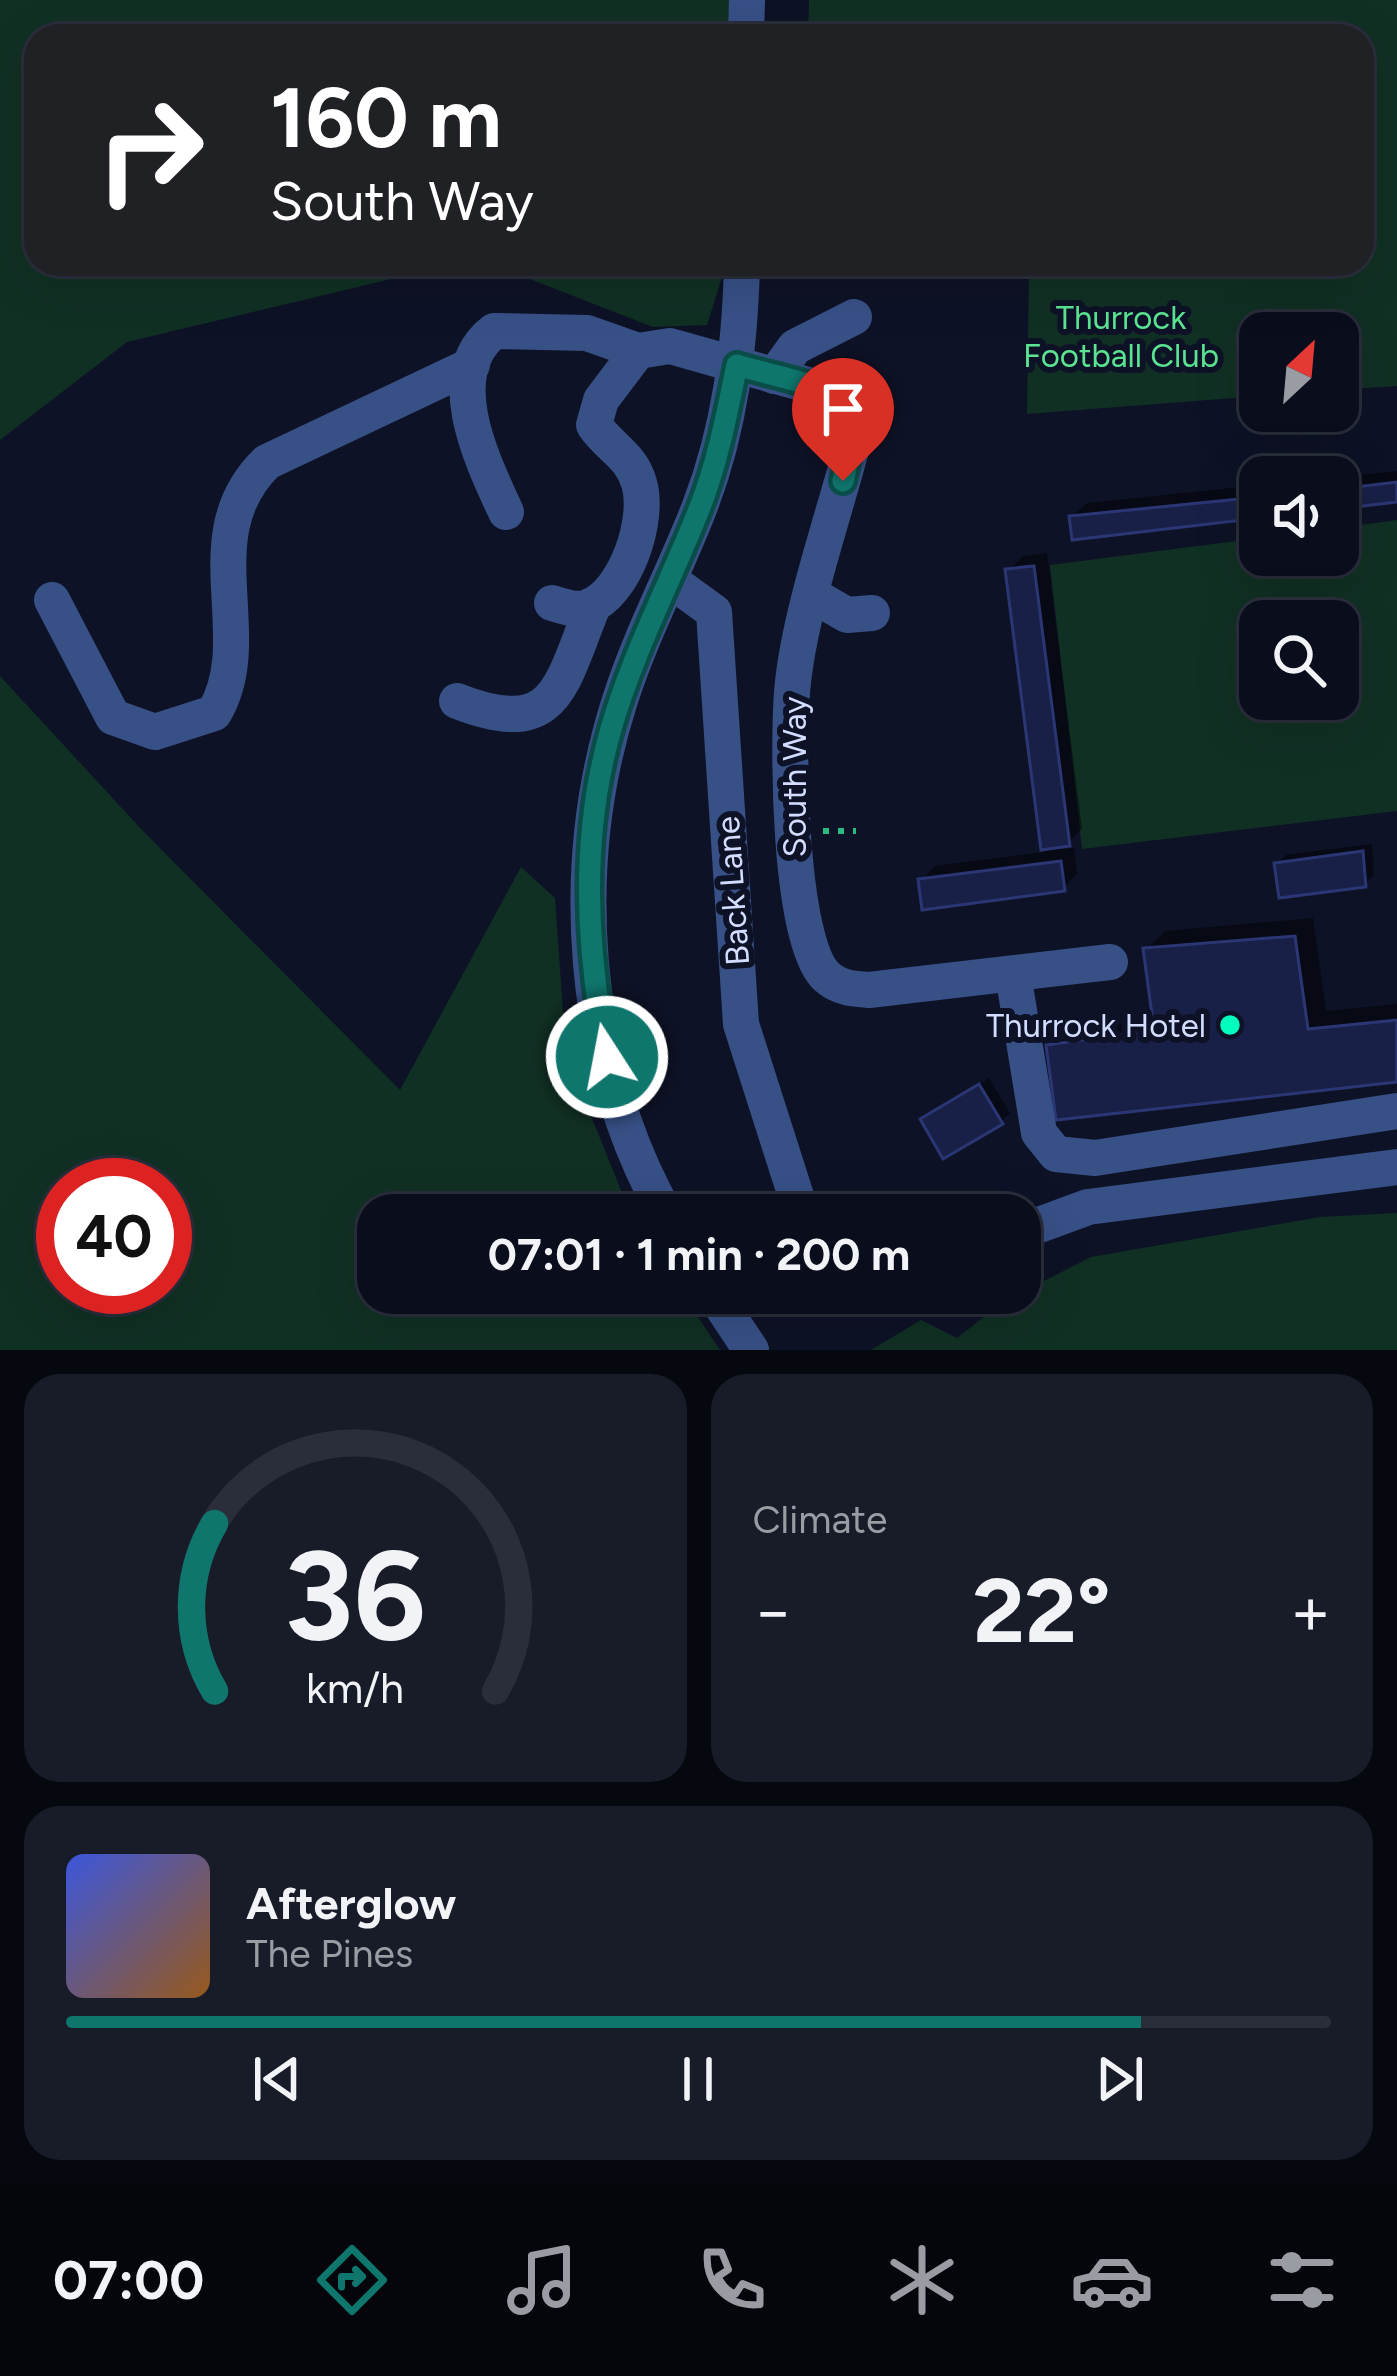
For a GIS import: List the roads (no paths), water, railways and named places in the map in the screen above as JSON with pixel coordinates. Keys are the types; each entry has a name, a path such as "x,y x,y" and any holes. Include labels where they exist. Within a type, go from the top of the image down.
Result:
{"street":[{"path":"657,1194 627,1126 607,1057 596,1004 588,892 609,735 716,461 737,365 741,276"},
{"path":"774,376 795,347 854,317"},
{"name":"South Way","path":"472,364 476,349 494,331 587,333 638,351 670,346 819,388 848,415 853,442 793,682 793,865 805,931 818,965 824,976 845,988 869,990 1110,962"},
{"path":"457,701 499,717 520,717 547,704 593,606 609,591 640,530 641,486 628,457 594,425 601,400 638,351"},
{"path":"472,364 469,397 475,437 506,512"},
{"path":"52,600 113,717 154,732 214,712 227,677 227,552 233,512 246,482 267,462 472,364"},
{"name":"Back Lane","path":"670,580 714,612 741,1024 795,1194"},
{"path":"814,596 848,615 872,613"},
{"path":"551,603 580,609 593,606"},
{"path":"1013,974 1039,1133 1056,1154 1095,1158 1397,1111"},
{"path":"1041,1224 1088,1207 1397,1167"},
{"path":"727,1314 751,1350"}],"place":[{"name":"Thurrock Hotel","path":"1230,1025"}],"park label":[{"name":"Thurrock Football Club","path":"1121,336"}]}
